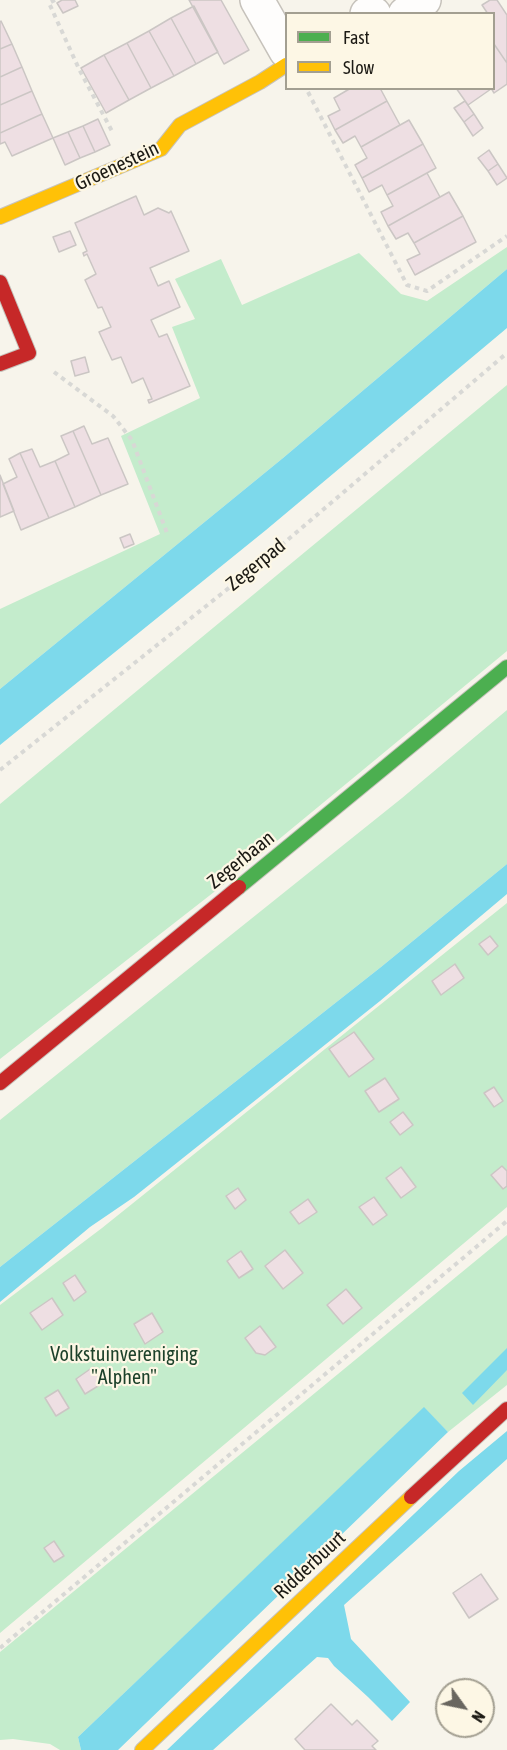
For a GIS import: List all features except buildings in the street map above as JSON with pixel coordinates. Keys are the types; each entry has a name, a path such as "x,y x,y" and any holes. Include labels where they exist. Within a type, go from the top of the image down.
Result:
{"street":[{"path":"257,0 285,49"},
{"path":"408,12 424,0"},
{"name":"Groenestein","path":"0,217 161,149 180,124 260,82 285,66"},
{"path":"0,282 28,353 0,364"},
{"name":"Zegerbaan","path":"0,1083 507,667"},
{"name":"Ridderbuurt","path":"142,1750 507,1409"}],"path":[{"path":"55,0 49,3 79,69 130,163"},
{"path":"308,90 407,285 427,291 507,236"},
{"path":"28,353 113,416 132,440 167,533"},
{"name":"Zegerpad","path":"0,770 264,560 507,353"},
{"path":"0,1648 507,1221"}],"green space":[{"path":"507,247 507,269 283,458 0,689 0,609 160,534 121,436 200,398 172,327 195,319 175,279 221,259 242,305 359,253 401,294 427,301"},
{"path":"507,385 507,651 232,878 0,1059 0,804"},
{"path":"507,710 507,864 381,967 0,1267 0,1120 402,798"},
{"name":"Volkstuinvereniging \"Alphen\"","path":"507,903 507,1207 0,1633 0,1305 102,1228"},
{"path":"507,1235 507,1385 448,1432 424,1408 78,1737 81,1750 60,1750 50,1744 13,1739 0,1740 0,1652"}],"water":[{"path":"507,269 507,328 266,530 0,745 0,689 283,458"},
{"path":"507,864 507,894 380,1001 134,1197 90,1227 0,1302 0,1267 381,967"},
{"path":"507,1348 507,1370 473,1405 462,1393"},
{"path":"424,1407 448,1432 118,1750 81,1750 78,1737"},
{"path":"507,1431 507,1459 344,1605 351,1639 410,1702 392,1721 328,1658 317,1657 213,1750 167,1750 459,1471"}],"traffic: fast":[{"path":"239,887 507,667"}],"traffic: slow":[{"path":"0,217 161,149 180,125 260,82 285,66"},
{"path":"142,1750 411,1497"}],"traffic: jam":[{"path":"0,282 29,353 0,364"},
{"path":"0,1083 239,887"},
{"path":"411,1497 507,1409"}]}
